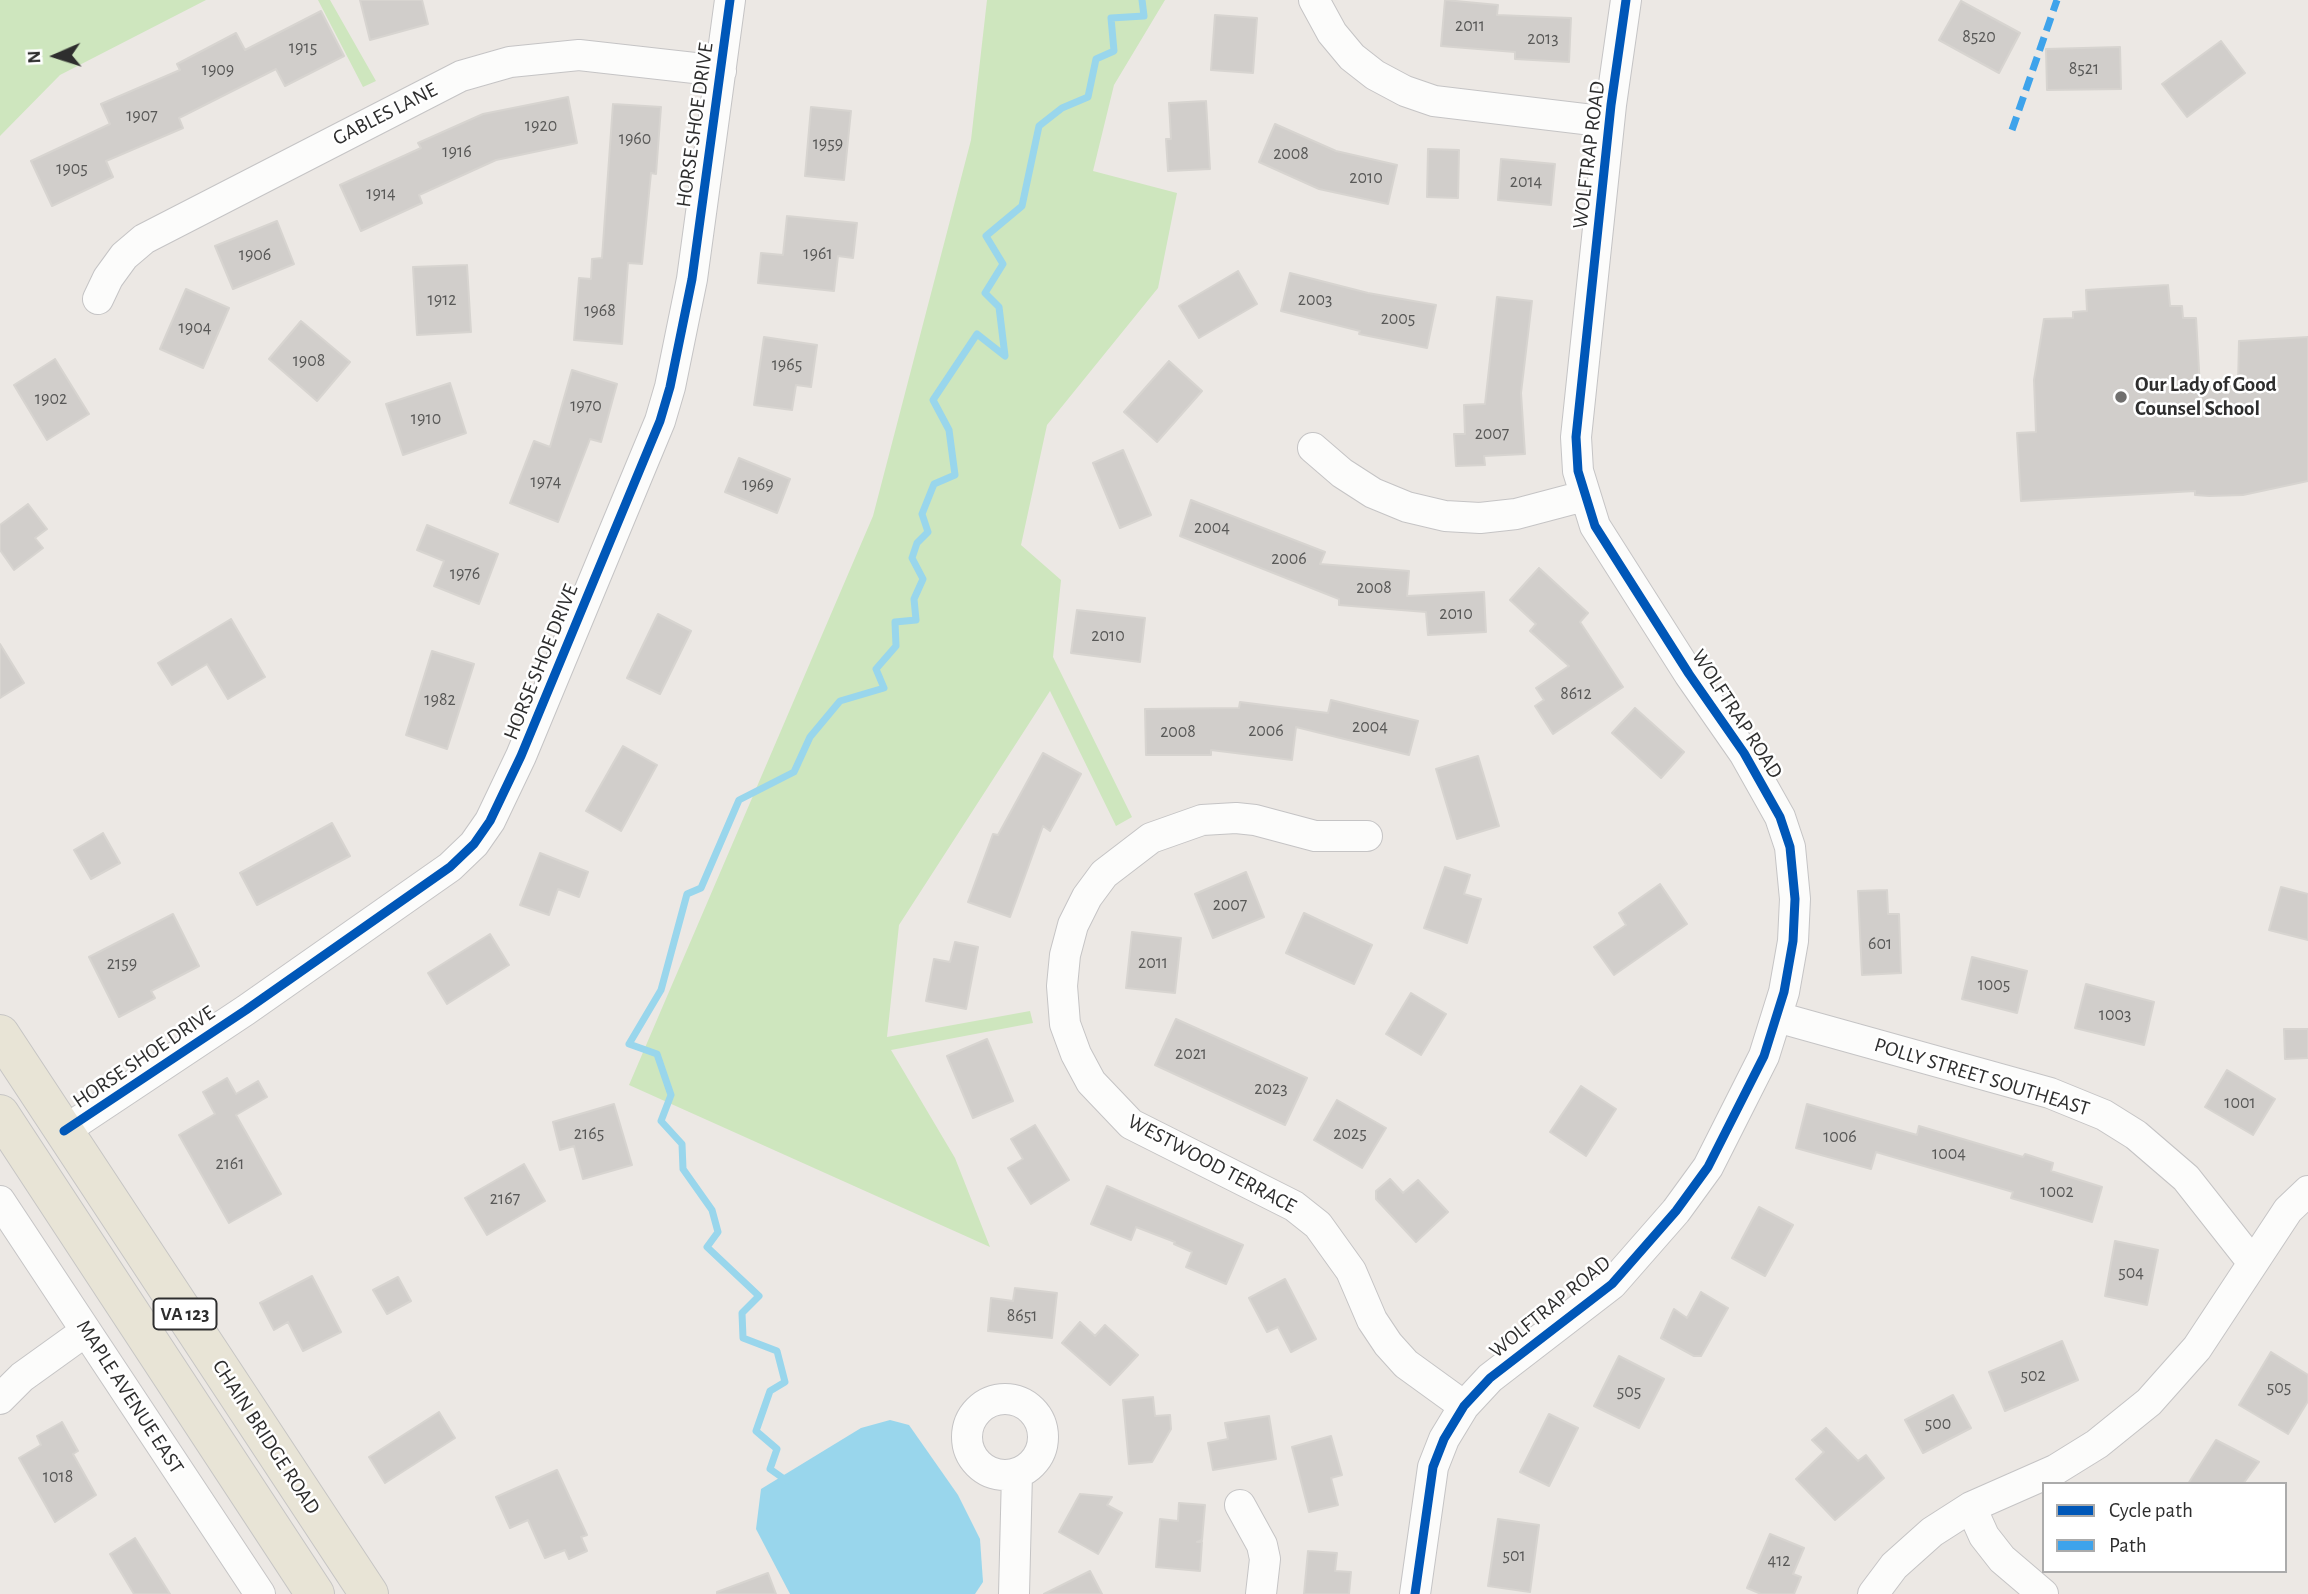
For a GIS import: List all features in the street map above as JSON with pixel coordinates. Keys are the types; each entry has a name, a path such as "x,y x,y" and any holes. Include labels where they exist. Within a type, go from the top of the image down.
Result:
{"main road":[{"name":"CHAIN BRIDGE ROAD","path":"0,1034 369,1594"},
{"name":"VA 123","path":"0,1114 315,1594"}],"street":[{"name":"HORSE SHOE DRIVE","path":"64,1131 246,1010 450,867 474,844 490,821 521,757 660,421 692,279 730,0"},
{"path":"1314,0 1332,33 1352,57 1375,75 1405,91 1434,101 1609,122"},
{"name":"WOLFTRAP ROAD","path":"1415,1594 1433,1466 1444,1439 1464,1406 1490,1378 1612,1284 1676,1211 1708,1167 1764,1056 1777,1017 1793,941 1795,899 1790,847 1780,817 1744,752 1689,674 1595,526 1578,471 1576,437 1609,122 1626,0"},
{"name":"GABLES LANE","path":"98,299 108,278 124,256 144,239 461,76 520,61 579,55 721,71"},
{"path":"1313,448 1342,473 1373,493 1407,507 1445,516 1480,518 1516,514 1584,496"},
{"name":"WESTWOOD TERRACE","path":"1367,836 1315,836 1255,820 1236,818 1202,820 1151,838 1104,874 1087,897 1073,925 1065,955 1062,986 1065,1024 1091,1082 1131,1124 1294,1206 1318,1225 1351,1271 1372,1320 1388,1344 1406,1364 1464,1406"},
{"name":"POLLY STREET SOUTHEAST","path":"1777,1017 2050,1093 2104,1115 2136,1135 2186,1178 2253,1263"},
{"path":"1873,1594 1914,1546 1971,1507 2055,1470 2097,1444 2149,1402 2197,1349 2288,1210 2308,1191"},
{"name":"MAPLE AVENUE EAST","path":"0,1200 260,1594"},
{"path":"0,1399 22,1377 86,1331"},
{"path":"1013,1594 1017,1473"},
{"path":"1240,1505 1262,1545 1265,1559 1261,1594"},
{"path":"1971,1507 1984,1536 2002,1559 2043,1594"}],"green space":[{"path":"0,0 206,0 60,75 0,136"},
{"path":"318,0 330,0 376,81 363,87"},
{"path":"987,0 1165,0 1114,85 1093,171 1177,193 1158,288 1047,425 1021,545 1061,580 1053,657 1132,817 1116,826 1050,691 899,925 887,1037 1030,1011 1033,1023 891,1050 955,1158 990,1247 629,1085 873,516 971,140"}],"water":[{"path":"890,1420 909,1425 958,1495 980,1539 983,1582 975,1594 790,1594 756,1529 761,1489 861,1428"}],"building":[{"path":"360,0 422,0 428,24 370,40"},
{"path":"1445,0 1498,5 1497,15 1571,18 1569,62 1515,59 1515,52 1441,46"},
{"path":"1961,1 2020,33 1999,73 1939,40"},
{"path":"321,11 344,56 285,86 276,69 179,118 183,128 106,161 113,177 52,206 31,161 110,124 101,104 180,70 177,64 236,33 245,50"},
{"path":"1215,15 1257,18 1253,73 1211,70"},
{"path":"2221,41 2245,73 2187,117 2162,84"},
{"path":"2120,47 2121,89 2047,90 2046,49"},
{"path":"568,97 577,143 496,160 419,195 422,203 361,231 340,185 421,148 418,143 483,114"},
{"path":"1206,101 1210,169 1168,171 1166,139 1171,139 1169,103"},
{"path":"613,104 661,107 656,174 651,173 642,264 628,263 622,344 574,340 579,278 591,279 592,259 602,258"},
{"path":"811,107 851,111 844,180 805,176"},
{"path":"1275,124 1336,151 1397,165 1388,204 1319,189 1259,162"},
{"path":"1428,149 1459,150 1458,198 1427,197"},
{"path":"1501,159 1555,164 1551,205 1498,200"},
{"path":"787,216 857,223 853,258 838,256 834,291 758,283 761,253 783,255"},
{"path":"277,221 294,264 233,289 215,246"},
{"path":"467,265 471,332 417,335 413,267"},
{"path":"1238,271 1257,304 1199,338 1179,306"},
{"path":"1290,273 1368,293 1436,305 1427,348 1359,334 1360,331 1281,311"},
{"name":"Our Lady of Good Counsel School","path":"2168,285 2170,306 2182,306 2183,318 2196,318 2200,387 2238,385 2239,341 2308,337 2308,481 2243,495 2195,495 2195,491 2021,501 2017,433 2036,432 2034,380 2044,319 2073,318 2073,312 2087,311 2086,290"},
{"path":"186,289 229,308 203,368 160,349"},
{"path":"1497,297 1532,301 1521,393 1525,454 1484,456 1485,465 1456,466 1454,434 1465,434 1464,405 1485,404"},
{"path":"301,321 350,362 317,401 269,359"},
{"path":"764,337 817,345 811,387 796,385 792,410 754,405"},
{"path":"55,359 89,414 47,440 14,385"},
{"path":"1169,361 1202,391 1157,442 1124,412"},
{"path":"572,370 617,384 601,442 590,439 558,522 510,503 534,441 550,447"},
{"path":"450,383 466,433 403,455 386,404"},
{"path":"1123,450 1151,515 1120,528 1093,463"},
{"path":"739,458 790,479 777,513 725,492"},
{"path":"1191,500 1325,552 1320,564 1409,571 1407,596 1484,592 1486,632 1428,635 1426,612 1339,605 1339,599 1180,536"},
{"path":"28,504 47,529 35,538 43,548 14,570 0,550 0,525"},
{"path":"427,525 498,554 479,604 434,586 444,561 417,550"},
{"path":"1539,568 1588,613 1580,622 1623,687 1553,734 1535,706 1544,700 1536,688 1569,666 1530,631 1536,624 1510,600"},
{"path":"1077,610 1145,618 1140,662 1071,653"},
{"path":"658,614 691,631 660,694 627,678"},
{"path":"231,619 265,677 228,699 207,664 172,685 158,663"},
{"path":"0,644 24,683 0,698"},
{"path":"432,651 474,664 447,749 406,735"},
{"path":"1331,700 1418,721 1409,755 1296,727 1292,760 1211,750 1211,755 1146,755 1145,709 1239,708 1240,702 1328,713"},
{"path":"1635,708 1684,752 1661,778 1612,733"},
{"path":"623,746 657,765 621,831 586,811"},
{"path":"1043,753 1081,774 1050,831 1043,826 1010,917 968,902 993,834 998,835"},
{"path":"1478,756 1499,826 1457,839 1436,769"},
{"path":"332,823 350,856 257,905 240,873"},
{"path":"103,833 120,863 91,879 74,850"},
{"path":"540,853 588,872 579,897 558,889 549,915 520,905"},
{"path":"1445,867 1470,875 1464,894 1481,899 1467,943 1424,928"},
{"path":"1246,872 1264,917 1213,938 1195,894"},
{"path":"1660,884 1687,924 1614,975 1594,947 1626,925 1619,913"},
{"path":"2281,887 2308,894 2308,940 2269,930"},
{"path":"1887,890 1888,914 1899,914 1901,973 1862,975 1858,891"},
{"path":"1304,913 1372,945 1354,984 1286,953"},
{"path":"173,914 199,966 151,991 155,998 119,1017 89,957"},
{"path":"1132,932 1181,938 1175,993 1126,988"},
{"path":"490,934 509,965 447,1004 428,973"},
{"path":"955,942 978,947 966,1009 926,1001 934,959 950,962"},
{"path":"1972,957 2027,971 2017,1013 1962,999"},
{"path":"2086,984 2154,1002 2144,1045 2075,1028"},
{"path":"1411,993 1446,1014 1421,1055 1386,1034"},
{"path":"1176,1019 1307,1078 1285,1125 1155,1065"},
{"path":"2284,1029 2308,1029 2308,1058 2285,1059"},
{"path":"987,1039 1013,1101 973,1118 947,1056"},
{"path":"2227,1070 2275,1099 2253,1135 2205,1107"},
{"path":"227,1078 236,1094 258,1081 267,1097 236,1115 281,1194 229,1223 179,1135 215,1114 203,1092"},
{"path":"1581,1086 1616,1109 1586,1156 1550,1132"},
{"path":"1337,1100 1386,1128 1362,1168 1314,1140"},
{"path":"614,1104 632,1165 583,1179 574,1146 560,1150 553,1122"},
{"path":"1807,1104 1917,1135 1919,1126 2023,1157 2025,1154 2053,1163 2051,1171 2102,1187 2092,1222 2011,1198 2013,1192 1876,1152 1871,1169 1796,1148"},
{"path":"1035,1125 1069,1180 1031,1204 1008,1168 1023,1159 1011,1139"},
{"path":"524,1164 545,1201 487,1235 465,1198"},
{"path":"1390,1179 1403,1193 1418,1180 1448,1212 1416,1242 1376,1199 1376,1191"},
{"path":"1107,1186 1243,1245 1226,1284 1186,1267 1192,1252 1174,1244 1175,1242 1136,1227 1131,1240 1091,1224"},
{"path":"1759,1207 1793,1225 1765,1276 1732,1258"},
{"path":"2115,1241 2158,1250 2147,1305 2105,1296"},
{"path":"312,1276 341,1332 303,1351 288,1322 274,1330 260,1303"},
{"path":"398,1277 411,1301 387,1314 373,1290"},
{"path":"1285,1279 1316,1339 1291,1352 1278,1327 1267,1332 1249,1298"},
{"path":"1015,1288 1057,1293 1052,1338 988,1331 991,1298 1013,1301"},
{"path":"1701,1292 1728,1308 1701,1356 1694,1356 1661,1338 1674,1309 1687,1318"},
{"path":"1080,1322 1095,1336 1105,1325 1138,1355 1110,1385 1062,1343"},
{"path":"2062,1341 2078,1380 2005,1411 1989,1372"},
{"path":"2271,1352 2308,1375 2308,1401 2288,1434 2239,1405"},
{"path":"1619,1356 1664,1379 1639,1428 1594,1406"},
{"path":"1953,1395 1971,1428 1923,1453 1905,1420"},
{"path":"1153,1397 1155,1416 1170,1415 1171,1429 1152,1462 1129,1464 1123,1400"},
{"path":"439,1412 455,1438 385,1483 369,1457"},
{"path":"1549,1414 1578,1428 1549,1486 1520,1472"},
{"path":"1269,1416 1276,1459 1213,1470 1208,1443 1228,1439 1225,1423"},
{"path":"62,1422 78,1451 73,1454 96,1495 55,1522 19,1458 41,1445 37,1436"},
{"path":"1826,1428 1858,1461 1866,1455 1884,1478 1835,1520 1796,1479 1824,1452 1812,1440"},
{"path":"1331,1436 1342,1475 1331,1478 1338,1505 1309,1512 1292,1447"},
{"path":"2216,1440 2259,1462 2244,1482 2189,1482"},
{"path":"557,1470 587,1535 581,1537 587,1551 569,1559 565,1550 545,1558 528,1520 510,1528 496,1497"},
{"path":"1080,1494 1112,1497 1107,1505 1122,1513 1098,1554 1059,1532"},
{"path":"1179,1503 1205,1505 1202,1540 1197,1542 1202,1542 1200,1571 1156,1567 1160,1519 1178,1521"},
{"path":"1498,1519 1539,1525 1530,1592 1488,1586"},
{"path":"1770,1534 1804,1548 1793,1574 1801,1577 1794,1594 1761,1594 1747,1588"},
{"path":"135,1538 170,1594 134,1594 110,1554"},
{"path":"1308,1551 1337,1553 1335,1571 1351,1572 1349,1594 1304,1594"},
{"path":"1090,1571 1102,1594 1044,1594"},
{"path":"768,1573 776,1594 717,1594 717,1592"}],"waterway":[{"path":"787,1481 770,1469 777,1449 756,1431 770,1391 785,1382 777,1351 743,1338 742,1313 759,1296 707,1247 718,1232 712,1210 683,1169 682,1144 661,1121 671,1095 657,1054 629,1044 661,990 687,894 701,888 739,800 794,772 810,737 840,701 884,688 876,669 896,646 895,622 916,620 914,599 923,579 912,558 917,543 928,532 922,514 934,484 955,475 949,430 933,400 977,334 1005,356 999,307 985,293 1003,264 986,236 1022,206 1039,126 1062,108 1088,97 1096,59 1114,51 1111,18 1144,16 1142,0"}],"marked path":[{"path":"2012,130 2057,0"}],"cycle path":[{"path":"64,1131 246,1010 450,867 474,844 490,821 521,756 660,421 670,387 692,279 730,0"},
{"path":"1415,1594 1433,1467 1444,1439 1464,1406 1490,1378 1612,1284 1676,1211 1708,1167 1764,1056 1784,992 1793,941 1795,899 1790,847 1780,817 1744,753 1689,674 1595,526 1578,471 1576,437 1611,105 1626,0"}],"place":[{"name":"Our Lady of Good Counsel School","path":"2121,397"}]}
